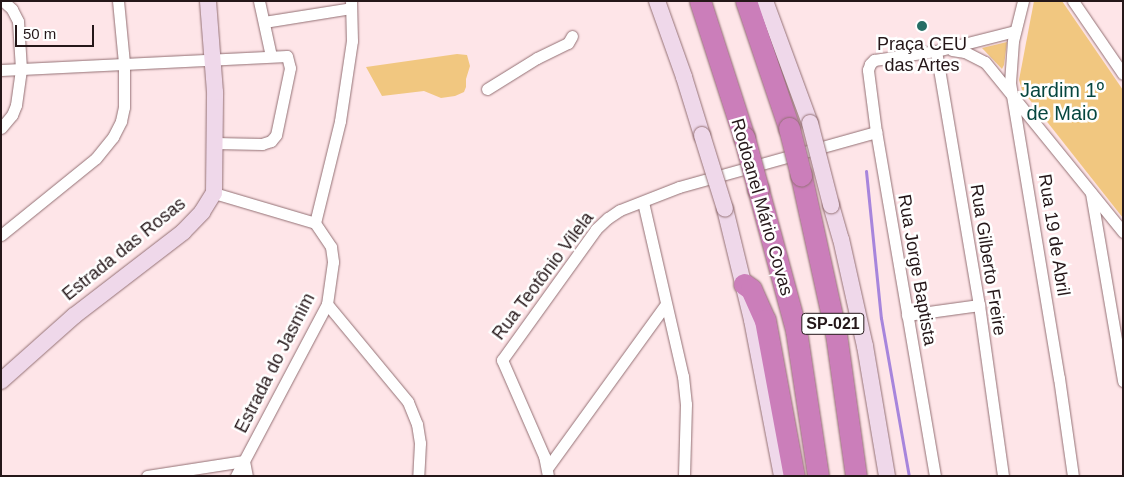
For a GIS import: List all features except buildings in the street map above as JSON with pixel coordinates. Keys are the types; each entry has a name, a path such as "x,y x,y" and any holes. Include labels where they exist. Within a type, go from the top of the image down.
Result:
{"highway":[{"name":"Rodoanel Mário Covas","path":"700,1 744,137 796,330 818,476"},
{"name":"SP-021","path":"746,1 799,126 801,175 836,334 856,476"},
{"path":"744,284 751,289 765,320 794,476"}],"main road":[{"path":"208,1 215,92 216,143 214,193"},
{"path":"657,1 684,76 724,209 744,284 765,381 782,476"},
{"path":"765,1 799,126 831,205 841,239 865,346 887,476"},
{"name":"Estrada das Rosas","path":"1,380 74,316 182,232 202,212 214,193"}],"street":[{"path":"1,128 12,115 16,104 21,69 18,20 12,9 3,1"},
{"path":"1,235 96,158 113,137 121,121 124,107 124,63 118,1"},
{"path":"259,1 271,56"},
{"name":"Rua 19 de Abril","path":"1023,1 1015,31 1010,62 1013,98 1058,369 1072,476"},
{"path":"1073,1 1123,74"},
{"path":"214,193 315,223 340,121 352,41 351,4 264,22"},
{"path":"940,50 1015,31"},
{"path":"487,89 537,58 568,43 572,36"},
{"path":"940,50 965,52 985,62 1123,232"},
{"name":"Rua Jorge Baptista","path":"935,476 876,132 868,70 874,60 940,50"},
{"name":"Rua Gilberto Freire","path":"940,50 1003,476"},
{"path":"1,70 287,56 291,62 280,125 276,136 271,141 262,144 216,143"},
{"name":"Rua Teotônio Vilela","path":"548,471 502,360 596,229 620,210 679,187 876,132"},
{"path":"1091,192 1123,381"},
{"path":"643,202 677,346 686,404 684,476"},
{"name":"Estrada do Jasmim","path":"236,476 327,304 333,277 331,247 315,223"},
{"path":"327,304 408,402 417,424 420,443 418,476"},
{"path":"548,471 666,304"},
{"path":"907,315 979,305"},
{"path":"147,476 244,461 247,476"}],"shaded area":[{"path":"1034,1 1062,1 1123,90 1123,218 1022,90 1019,80"},
{"path":"1007,42 1004,65 1002,69 982,48"},
{"path":"457,54 467,55 470,66 466,87 464,92 455,96 441,98 424,91 382,96 366,67"}],"waterway":[{"path":"866,171 881,318 909,476"}],"place":[{"name":"Praça CEU das Artes","path":"922,26"}],"district":[{"name":"Jardim 1º de Maio","path":"1062,102"}]}
